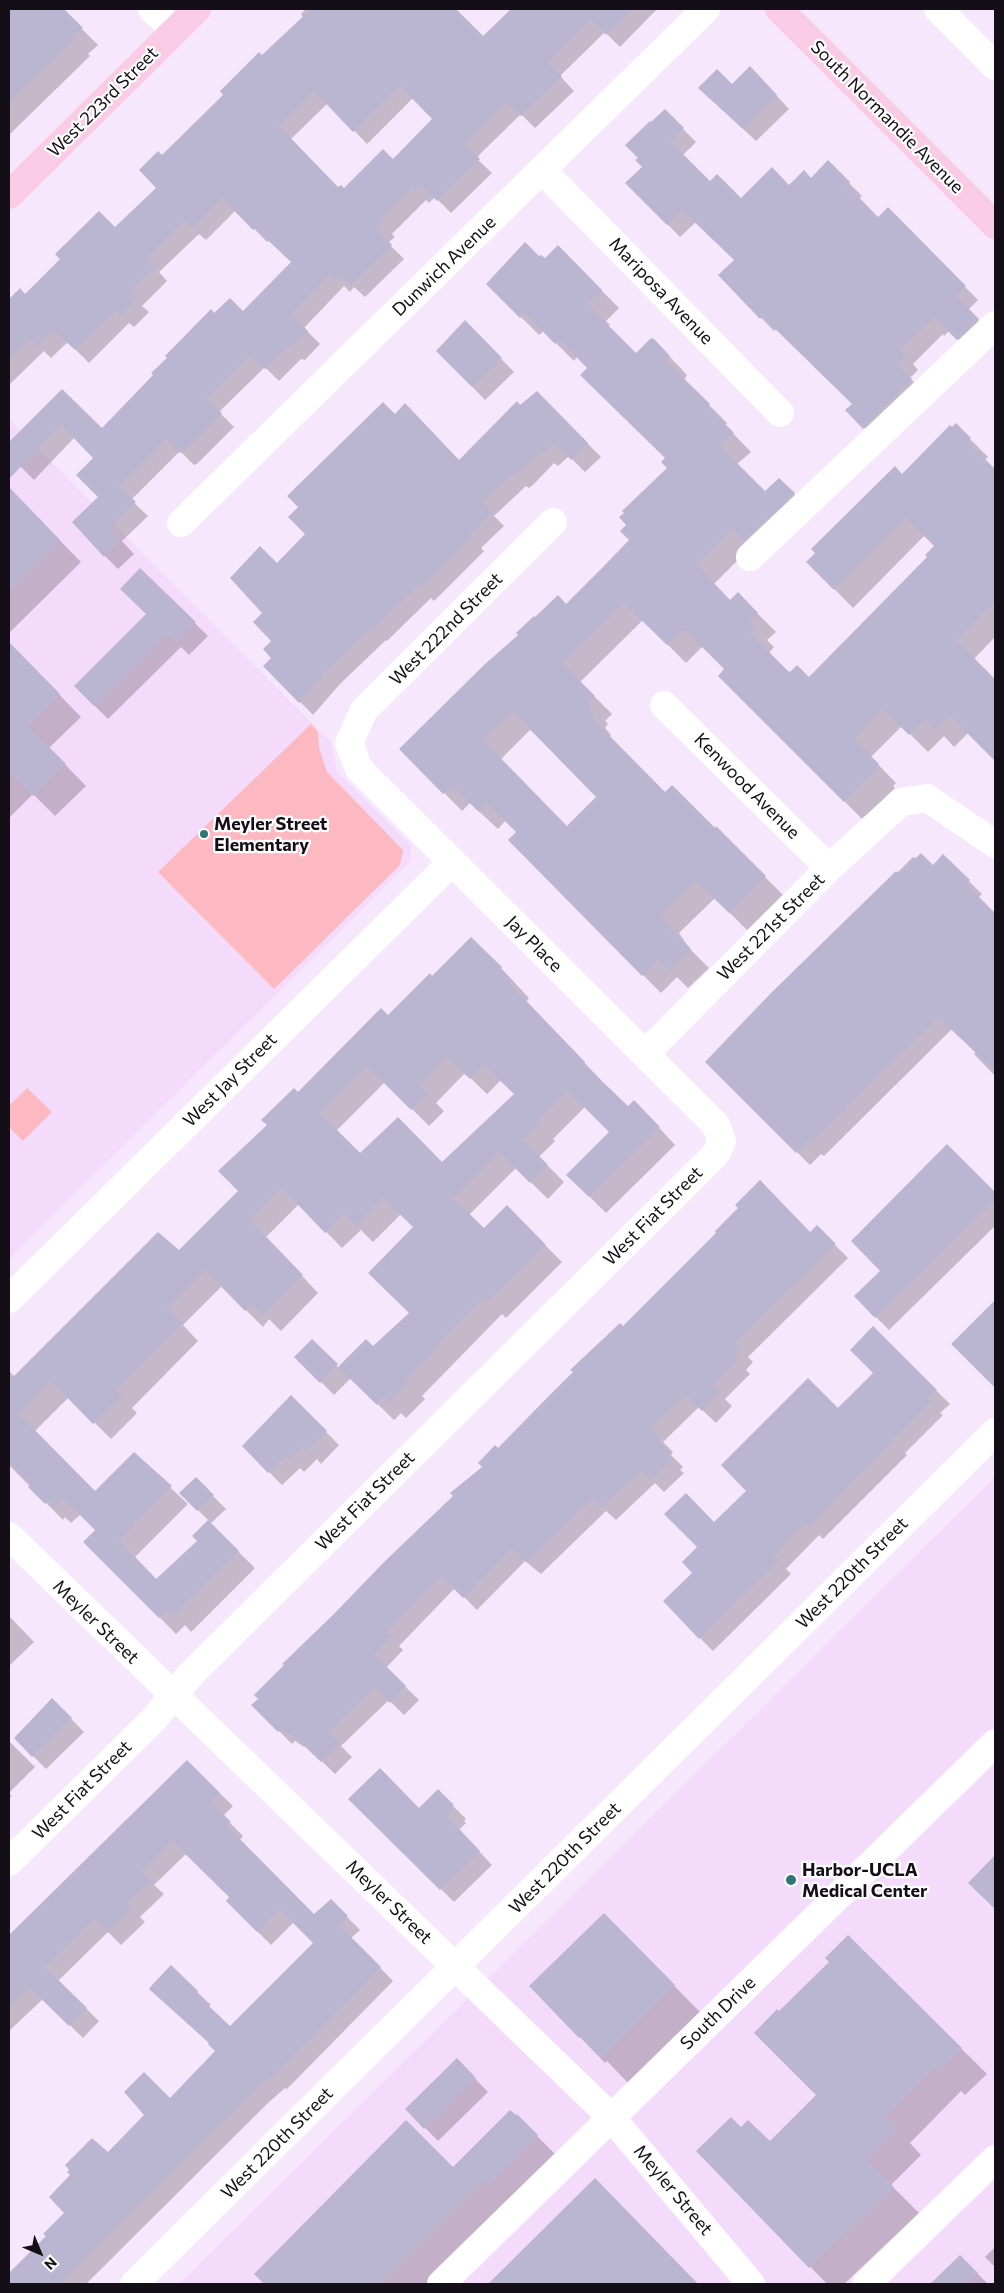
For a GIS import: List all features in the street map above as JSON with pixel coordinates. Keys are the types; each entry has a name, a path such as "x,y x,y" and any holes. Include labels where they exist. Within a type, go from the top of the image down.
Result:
{"main road":[{"name":"West 223rd Street","path":"9,195 197,9"},
{"name":"South Normandie Avenue","path":"779,9 995,225"}],"street":[{"path":"152,9 175,31"},
{"name":"Dunwich Avenue","path":"181,523 706,9"},
{"path":"938,9 995,66"},
{"name":"Mariposa Avenue","path":"542,170 780,413"},
{"path":"750,557 995,325"},
{"name":"West 222nd Street","path":"349,743 364,710 553,522"},
{"name":"Kenwood Avenue","path":"664,705 829,868"},
{"name":"Jay Place","path":"349,743 359,769 716,1125 722,1142"},
{"name":"West 221st Street","path":"645,1054 829,868 900,802 927,798 995,844"},
{"name":"West Jay Street","path":"9,1299 452,862"},
{"name":"West Fiat Street","path":"9,1862 154,1719 192,1673 714,1155 722,1142"},
{"name":"West 220th Street","path":"134,2284 995,1432"},
{"name":"Meyler Street","path":"9,1536 612,2117 750,2284"},
{"name":"South Drive","path":"441,2284 995,1743"},
{"path":"866,2284 995,2159"}],"shaded area":[{"name":"Meyler Street Elementary","path":"9,419 331,742 337,772 411,845 411,861 9,1259"},
{"path":"311,724 318,732 319,748 327,772 403,850 400,865 274,989 158,872"},
{"path":"27,1088 52,1112 23,1141 9,1127 9,1106"},
{"name":"Harbor-UCLA Medical Center","path":"995,1477 995,2284 179,2284"}],"building":[{"path":"9,9 64,9 83,28 73,37 75,39 9,102"},
{"path":"311,9 456,9 483,36 511,9 633,9 606,35 591,19 548,62 562,77 521,116 507,102 468,141 465,145 480,159 437,201 421,185 415,191 412,188 380,220 382,223 376,229 392,245 351,285 340,275 336,280 330,274 302,303 292,314 308,331 291,348 288,347 265,369 251,355 207,399 222,413 184,451 180,453 166,439 119,486 136,502 110,528 122,540 104,557 72,522 98,497 76,475 93,458 61,425 9,479 9,442 62,389 102,428 153,375 151,373 167,358 165,356 211,309 214,313 230,298 243,311 291,262 255,228 253,230 222,198 192,228 185,221 146,259 155,267 130,292 137,298 120,315 115,311 75,350 54,330 37,346 30,339 9,359 9,299 20,288 25,294 60,259 55,254 99,211 115,227 156,188 139,170 158,151 162,155 223,95 220,91 259,52 262,55","holes":["400,86 432,119 393,159 383,149 344,188 341,185 338,187 279,126 314,91 353,132"]},
{"path":"750,66 777,95 743,129 698,88 717,69 732,84"},
{"path":"665,109 684,128 671,142 710,181 717,174 741,198 772,167 789,185 804,170 811,178 828,160 850,182 847,185 878,217 888,207 966,286 956,296 979,319 957,340 935,318 929,322 900,350 906,356 897,364 912,379 863,429 845,410 852,404 763,317 760,319 718,275 734,260 682,210 667,225 625,183 642,167 635,160 638,158 625,145"},
{"path":"525,242 539,256 541,255 545,258 558,245 602,290 589,302 593,306 591,308 636,353 651,338 654,339 670,356 666,361 710,404 708,406 734,433 720,446 765,491 779,478 795,493 744,541 733,529 697,565 730,600 738,592 758,613 750,621 757,628 751,634 790,672 797,665 809,677 927,557 925,555 934,546 906,518 834,590 806,562 815,553 811,549 895,466 902,474 950,425 952,427 956,423 971,438 968,442 995,469 995,601 957,641 995,679 995,761 950,716 935,730 925,719 909,735 883,709 854,739 879,764 876,767 878,769 844,802 718,676 724,669 684,629 667,645 624,603 562,663 595,696 588,702 591,706 588,709 594,716 592,718 665,792 672,785 766,876 729,913 696,881 662,914 672,930 691,949 669,971 658,960 642,976 508,840 516,832 487,803 479,812 452,786 443,794 399,749 484,665 518,635 516,633 534,616 558,595 566,604 629,540 620,531 626,525 619,517 624,513 622,511 667,468 661,462 665,458 580,375 587,368 559,339 555,344 525,313 520,318 486,284","holes":["513,712 596,797 567,826 483,740"]},
{"path":"465,320 502,358 472,387 436,351"},
{"path":"537,391 588,443 571,460 555,443 544,454 541,451 515,476 512,474 482,502 492,513 469,534 472,537 420,589 417,586 327,671 299,703 263,666 271,658 263,649 271,641 253,622 262,613 230,578 260,546 277,563 305,534 288,517 298,507 287,496 383,402 395,414 405,403 459,460 517,401 520,405"},
{"path":"9,487 60,540 9,590"},
{"path":"140,568 196,622 175,642 167,635 94,706 74,686 146,614 120,589"},
{"path":"9,642 60,694 28,726 66,764 33,796 9,771"},
{"path":"921,853 933,865 943,854 970,880 966,884 995,913 995,1071 938,1017 810,1144 808,1141 796,1153 705,1062 770,994 896,871 899,874"},
{"path":"471,937 502,967 501,969 513,981 510,984 585,1062 584,1064 628,1106 634,1100 660,1127 589,1197 566,1175 609,1132 568,1091 537,1121 540,1123 523,1140 548,1165 530,1183 499,1152 453,1198 484,1228 507,1205 546,1245 488,1302 484,1298 444,1338 434,1352 406,1379 409,1382 389,1402 384,1397 377,1405 338,1367 366,1339 373,1346 409,1313 368,1273 413,1227 383,1198 356,1226 344,1214 325,1233 282,1188 250,1220 303,1275 263,1315 252,1304 245,1311 205,1270 167,1308 183,1323 116,1390 122,1395 93,1424 51,1381 19,1414 95,1491 134,1452 172,1486 119,1540 156,1579 197,1541 192,1536 208,1520 239,1551 173,1616 167,1610 159,1618 83,1542 95,1530 63,1498 53,1508 48,1501 45,1504 28,1487 31,1484 9,1463 9,1381 158,1232 179,1250 238,1191 218,1171 267,1125 261,1120 294,1088 298,1092 381,1008 388,1015 430,973 432,976","holes":["447,1057 470,1079 484,1065 514,1094 442,1162 398,1117 360,1153 320,1113 367,1066 411,1110 428,1094 420,1085"]},
{"path":"947,1144 995,1192 995,1200 875,1318 854,1296 880,1271 851,1241"},
{"path":"760,1180 810,1232 817,1225 836,1244 736,1343 741,1348 734,1356 738,1360 713,1385 720,1392 702,1411 685,1395 651,1428 661,1438 659,1441 671,1453 668,1456 672,1460 650,1480 641,1471 602,1508 592,1499 527,1562 511,1549 463,1598 441,1576 387,1632 391,1636 374,1654 406,1686 390,1703 375,1688 329,1732 340,1743 321,1762 292,1734 287,1734 282,1728 278,1732 251,1705 258,1699 254,1695 284,1665 282,1664 384,1562 453,1496 450,1493 482,1467 478,1463 495,1445 498,1448 573,1372 570,1370 620,1323 623,1326 716,1233 715,1231 738,1208 735,1205"},
{"path":"995,1300 995,1388 951,1344"},
{"path":"873,1326 937,1390 928,1399 931,1401 809,1527 805,1523 774,1555 779,1560 699,1639 663,1601 692,1573 682,1562 697,1547 664,1514 686,1493 714,1522 746,1491 721,1465 808,1378 838,1408 873,1373 850,1350"},
{"path":"312,1339 338,1364 320,1383 294,1357"},
{"path":"291,1395 327,1431 307,1451 303,1447 290,1460 286,1456 268,1473 242,1446"},
{"path":"196,1477 214,1495 197,1511 179,1493"},
{"path":"52,1698 72,1718 32,1757 14,1738"},
{"path":"187,1760 220,1793 211,1802 231,1822 227,1826 314,1914 331,1899 348,1916 339,1925 381,1967 273,2077 271,2076 255,2090 60,2284 9,2284 9,2273 46,2236 43,2234 64,2213 49,2197 70,2175 65,2165 92,2138 108,2152 144,2115 124,2092 144,2072 170,2098 215,2051 209,2043 149,1989 153,1984 171,1965 198,1991 196,1994 230,2026 313,1943 280,1910 257,1932 226,1901 229,1897 172,1841 142,1871 152,1880 128,1903 133,1908 107,1933 94,1919 45,1967 87,2008 69,2026 29,1987 9,2007 9,1935"},
{"path":"380,1768 419,1808 438,1789 454,1805 452,1807 454,1809 447,1816 480,1851 440,1890 348,1799"},
{"path":"995,1855 995,1909 968,1883"},
{"path":"604,1913 675,1985 602,2058 579,2038 529,1986"},
{"path":"848,1935 962,2048 939,2071 935,2067 885,2117 897,2128 866,2159 894,2187 809,2268 696,2151 731,2117 741,2127 748,2120 770,2141 816,2095 754,2033 777,2009 779,2011 829,1962 825,1958"},
{"path":"457,2058 476,2078 424,2129 405,2109"},
{"path":"510,2110 517,2114 538,2135 488,2186 482,2181 379,2284 264,2284 254,2274 406,2120 453,2167"},
{"path":"595,2178 698,2284 488,2284"},
{"path":"960,2255 978,2273 966,2284 930,2284"}],"place":[{"name":"Meyler Street Elementary","path":"204,834"},
{"name":"Harbor-UCLA Medical Center","path":"791,1880"}]}
